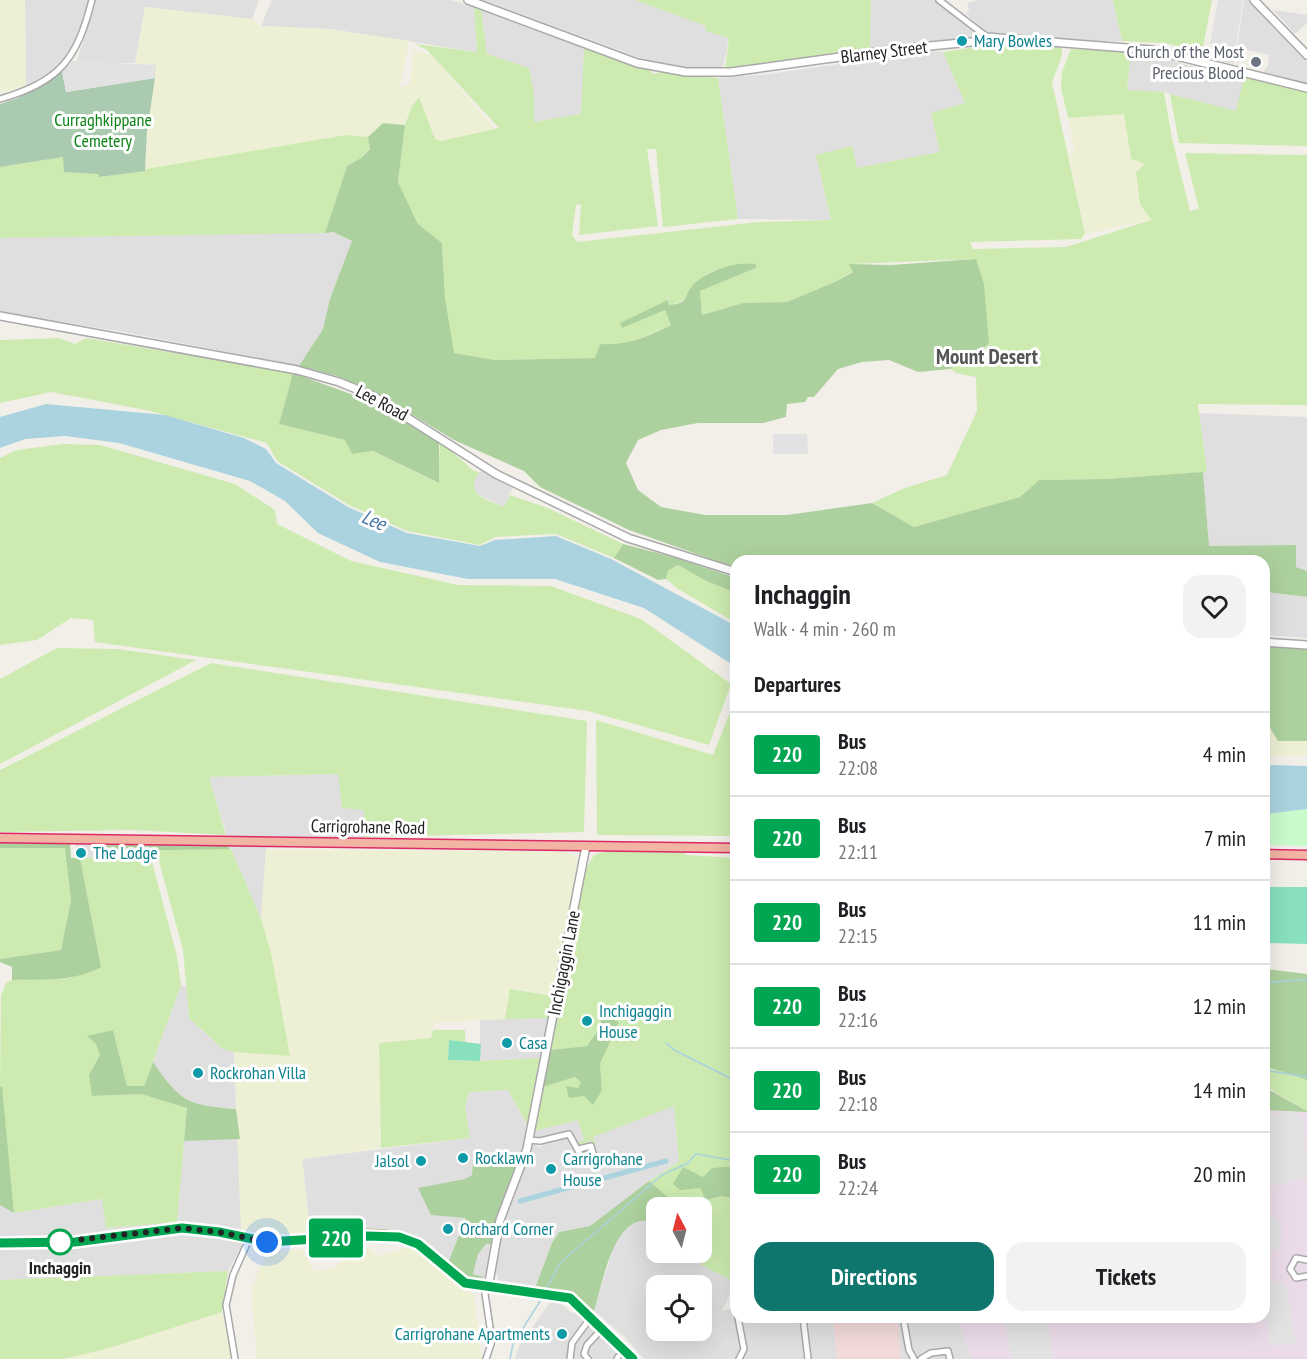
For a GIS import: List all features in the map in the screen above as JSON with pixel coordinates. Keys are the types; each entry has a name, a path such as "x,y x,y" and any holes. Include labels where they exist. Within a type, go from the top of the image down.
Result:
{"highway":[{"name":"Carrigrohane Road","path":"0,838 730,848"},
{"path":"1270,854 1307,855"}],"main road":[{"path":"0,1243 75,1242 182,1228 219,1232 267,1242 366,1236 399,1237 418,1244 460,1280 486,1287 570,1298 633,1359"}],"street":[{"path":"0,99 25,92 41,83 72,56 85,26 92,0"},
{"name":"Blarney Street","path":"468,0 637,63 686,72 731,72 898,49 982,41 987,37 1152,50 1307,88"},
{"path":"939,0 987,37"},
{"path":"1254,0 1307,55"},
{"name":"Lee Road","path":"0,316 297,370 339,382 406,414 496,474 628,538 730,570"},
{"path":"1270,642 1307,645"},
{"name":"Inchigaggin Lane","path":"486,1287 500,1220 522,1166 529,1140 586,846"},
{"path":"529,1140 569,1134 579,1149"},
{"path":"235,1359 226,1305 233,1275 249,1239"},
{"path":"1307,1260 1296,1258 1290,1266 1293,1275 1305,1277 1307,1286"},
{"path":"486,1287 492,1341 486,1359"},
{"path":"570,1359 572,1343 591,1317"},
{"path":"738,1359 744,1349 739,1323"},
{"path":"804,1323 808,1359"},
{"path":"904,1323 909,1350 914,1359"},
{"path":"588,1359 584,1353 592,1339 603,1329"},
{"path":"580,1330 592,1339"},
{"path":"921,1359 931,1353 948,1351 950,1359"}],"shaded area":[{"path":"25,0 89,0 82,27 71,51 54,70 26,86"},
{"path":"97,0 259,0 252,19 145,7 135,63 76,63"},
{"path":"272,0 451,0 474,7 477,52 329,29 261,26"},
{"path":"484,0 635,0 706,26 705,31 729,38 723,68 702,69 657,64"},
{"path":"871,0 939,0 981,32 980,37 870,48"},
{"path":"980,0 1113,0 1122,41 1073,42 991,36 966,14 969,10 967,3"},
{"path":"1218,0 1243,0 1233,64 1222,62 1224,48 1210,44"},
{"path":"1244,0 1249,0 1307,61 1307,84 1263,73 1268,65 1269,55 1237,47"},
{"path":"481,9 584,47 582,114 534,122 534,93 487,54"},
{"path":"1273,10 1307,15 1307,23 1295,34"},
{"path":"930,51 943,52 965,103 940,152 857,168 822,181 831,220 738,219 718,78 769,74"},
{"path":"1131,52 1174,59 1175,62 1244,77 1237,112 1164,92 1127,90"},
{"path":"73,61 156,65 155,78 66,92 62,71"},
{"path":"333,232 352,241 323,329 299,366 119,331 0,313 0,238"},
{"path":"1199,413 1307,417 1307,571 1296,567 1296,545 1209,546 1203,472 1207,472"},
{"path":"773,434 807,434 808,454 773,454"},
{"path":"485,470 513,487 504,507 472,489 472,483 479,472"},
{"path":"1270,593 1307,597 1307,638 1270,635"},
{"path":"338,774 364,810 364,837 271,837 266,850 261,919 231,849 209,777"},
{"path":"76,844 106,844 105,857 77,858"},
{"path":"181,985 186,986 189,1018 223,1049 234,1052 236,1109 191,1104 170,1087 153,1062"},
{"path":"551,1018 544,1058 480,1061 480,1019"},
{"path":"508,1090 530,1130 528,1139 538,1147 542,1146 539,1138 535,1137 535,1131 578,1120 584,1140 674,1105 679,1162 649,1181 590,1226 559,1232 552,1243 535,1288 498,1284 498,1275 486,1274 484,1283 467,1279 432,1249 400,1233 311,1237 302,1159 470,1138 465,1106 469,1092"},
{"path":"1270,1110 1307,1112 1307,1359 972,1359 959,1323 1270,1323"},
{"path":"1288,1111 1297,1114 1304,1121 1307,1179 1270,1186 1270,1115"},
{"path":"240,1139 243,1244 228,1271 0,1280 0,1205 14,1213 103,1199 177,1222 184,1141"},
{"path":"1270,1216 1274,1216 1282,1227 1280,1249 1274,1249 1273,1252 1270,1252"},
{"path":"646,1219 646,1263 703,1263 702,1265 730,1279 730,1293 722,1311 730,1309 730,1323 834,1323 837,1359 644,1359 626,1338 594,1311 616,1239 636,1220"},
{"path":"1279,1281 1287,1289 1296,1343 1270,1346 1267,1323 1270,1323 1270,1282"},
{"path":"554,1297 571,1313 576,1311 624,1359 515,1359 519,1346"},
{"path":"834,1323 898,1323 901,1359 837,1359"},
{"path":"898,1323 959,1323 972,1359 901,1359"},
{"path":"1005,1323 1048,1323 1054,1358 1011,1359"}],"green space":[{"path":"0,0 25,0 26,86 0,93"},
{"path":"635,0 871,0 870,49 725,69 729,38 705,31 706,26"},
{"path":"1113,0 1212,0 1202,52 1164,43 1122,41"},
{"path":"145,7 252,19 261,26 329,29 409,41 400,87 410,84 413,49 432,55 495,129 441,141 435,139 419,98 412,106 405,125 383,123 368,137 346,135 145,171 147,131 156,65 135,63"},
{"path":"474,7 481,9 487,54 529,68 534,93 534,122 581,114 584,47 648,69 654,74 660,72 718,78 738,219 663,227 656,149 647,149 658,226 579,235 581,204 576,205 572,235 577,242 759,222 831,220 816,155 852,146 857,168 940,152 931,113 965,103 943,52 982,46 1062,47 1062,56 1052,82 1085,234 1081,239 970,242 973,249 1066,247 1151,220 1140,204 1136,172 1145,164 1131,159 1124,114 1068,118 1061,88 1062,72 1071,49 1131,52 1127,90 1164,92 1172,138 1190,211 1199,209 1185,153 1307,155 1307,405 1198,404 1207,472 1106,479 1039,480 1020,497 914,527 872,503 905,488 947,475 977,411 976,377 956,373 950,369 989,344 976,259 850,264 853,271 837,281 787,302 743,303 702,315 700,291 756,268 749,263 722,268 707,274 682,301 676,304 669,305 667,294 667,302 620,323 665,309 671,325 628,342 600,345 595,358 495,360 453,353 445,298 442,243 418,224 398,182 405,125 412,106 419,97 435,139 441,141 499,128 427,50 415,44 477,52"},
{"name":"Curraghkippane Cemetery","path":"62,71 66,92 155,78 147,131 145,171 99,177 99,174 64,172 63,157 0,167 0,104 18,98"},
{"path":"1244,77 1307,92 1307,146 1179,143 1170,94 1236,111"},
{"path":"1124,114 1131,159 1146,164 1136,172 1140,204 1152,220 1085,234 1069,154 1075,152 1068,118"},
{"path":"383,123 405,125 398,182 418,224 442,243 445,298 454,353 495,360 595,358 600,344 619,344 636,340 671,325 665,310 622,328 620,323 668,300 669,305 681,302 686,298 691,287 701,278 715,270 732,265 756,264 756,268 700,291 702,315 743,303 787,302 853,272 849,264 891,265 976,259 984,284 989,344 950,369 918,372 889,360 862,362 838,369 814,397 808,397 805,402 787,404 786,417 763,423 698,423 661,430 638,440 626,463 638,490 661,507 705,515 787,515 872,503 914,527 1020,497 1039,480 1106,479 1203,472 1209,546 1296,545 1296,567 1307,571 1307,597 1270,593 1270,555 730,555 730,566 629,530 540,487 524,471 454,440 375,392 337,376 299,366 323,329 330,299 352,241 333,232 325,233 347,166 361,158 370,149 368,137"},
{"path":"346,135 368,137 370,148 361,158 347,166 325,233 0,238 0,167 63,157 100,174 100,177"},
{"path":"58,338 75,344 86,338 293,373 279,424 345,440 352,454 373,451 438,483 440,441 474,471 479,472 474,486 475,491 484,498 504,507 510,495 550,509 623,544 614,558 556,534 495,537 480,545 407,531 349,505 277,461 267,443 146,410 51,392 0,403 0,340"},
{"path":"293,373 370,401 439,442 439,483 373,451 352,454 345,440 279,424"},
{"path":"63,444 100,445 235,484 275,510 277,524 351,561 458,585 551,586 641,619 730,683 709,745 588,711 95,642 93,620 71,618 37,640 0,645 0,458 17,450"},
{"path":"623,544 677,558 730,576 730,591 704,580 678,565 668,571 666,579 658,580 614,558"},
{"path":"678,565 704,580 730,591 730,619 678,589 666,579 668,571"},
{"path":"1270,646 1307,649 1307,741 1278,741 1270,728"},
{"path":"57,648 117,649 196,660 0,764 0,679"},
{"path":"211,663 587,721 584,832 364,837 364,810 342,808 338,774 209,777 226,835 132,830 0,832 0,770"},
{"path":"730,712 730,836 597,835 596,720 713,755"},
{"path":"1270,728 1278,741 1307,741 1307,755 1270,756"},
{"path":"1307,809 1307,846 1270,845 1270,813"},
{"path":"0,842 70,843 71,858 80,858 101,967 69,977 12,980 12,967 0,962 0,959 61,950 71,900 65,848 0,848"},
{"path":"106,844 227,844 230,849 105,851"},
{"path":"0,848 66,848 71,900 61,950 0,959"},
{"path":"161,848 231,849 261,919 271,953 290,1056 234,1052 223,1049 189,1018 183,950 160,865 157,851"},
{"path":"266,850 563,851 573,855 579,863 553,996 511,989 505,1019 434,1023 431,1038 379,1043 381,1148 302,1159 311,1237 269,1235 241,1230 234,1052 290,1055 271,953 261,919"},
{"path":"105,851 149,851 177,956 181,985 144,1086 127,1086 113,1030 88,1037 96,1044 100,1055 94,1069 93,1096 141,1094 187,1108 177,1222 106,1228 102,1199 14,1213 0,1087 1,996 6,983 12,980 70,978 101,967 80,858 105,857"},
{"path":"607,851 682,852 687,855 730,858 730,1166 703,1178 683,1167 685,1188 700,1188 704,1197 668,1197 649,1181 679,1162 674,1106 593,1137 596,1144 593,1145 591,1140 581,1146 578,1142 584,1140 578,1120 535,1131 543,1087 575,1077 581,1081 578,1088 566,1090 602,1090 600,1064 619,1022 603,1021 587,1046 550,1050 560,997 567,992 564,984 586,869 594,855"},
{"path":"1270,887 1307,887 1307,944 1270,943"},
{"path":"1270,970 1307,974 1307,1080 1270,1068"},
{"path":"510,989 553,996 551,1018 505,1019"},
{"path":"602,1015 619,1022 600,1064 602,1090 593,1105 584,1096 569,1098 566,1086 578,1088 581,1082 575,1077 543,1087 550,1050 587,1046 600,1027"},
{"path":"113,1030 127,1086 144,1086 153,1062 171,1086 187,1099 207,1106 236,1109 240,1139 184,1141 187,1108 141,1094 92,1096 89,1075 100,1055 96,1044 87,1036"},
{"path":"433,1030 465,1030 465,1042 449,1040 448,1060 544,1058 532,1122 527,1124 508,1090 469,1092 465,1106 470,1138 381,1148 379,1043 431,1038"},
{"path":"449,1040 481,1044 480,1061 448,1060"},
{"path":"1270,1068 1307,1080 1307,1111 1270,1089"},
{"path":"0,1087 2,1087 14,1213 0,1205"},
{"path":"1270,1090 1307,1111 1270,1110"},
{"path":"473,1163 520,1164 498,1216 491,1244 486,1244 478,1254 473,1274 483,1277 482,1282 467,1279 448,1263 466,1218 431,1215 418,1188 465,1179 472,1175"},
{"path":"730,1166 730,1198 704,1197 700,1188 680,1190 673,1184 683,1167 703,1177 712,1168"},
{"path":"649,1181 668,1197 646,1197 646,1222 631,1225 621,1235 607,1266 594,1311 573,1292 535,1288 552,1243 559,1232 590,1226"},
{"path":"722,1196 730,1198 730,1280 701,1265 712,1263 712,1198"},
{"path":"367,1246 378,1256 409,1247 435,1261 455,1284 474,1294 482,1359 257,1359 251,1289 268,1252 303,1250 313,1271 336,1268 346,1249"},
{"path":"228,1271 222,1312 113,1347 64,1359 0,1359 0,1280"},
{"path":"222,1312 231,1359 64,1359 113,1347"}],"water":[{"name":"Lee","path":"46,404 165,415 244,438 266,449 276,463 348,507 407,533 480,546 495,540 556,536 611,559 730,623 730,663 644,608 555,579 468,579 380,562 318,533 285,501 250,481 119,443 65,436 25,439 0,448 0,417"},
{"path":"1270,765 1307,766 1307,809 1270,813"}],"waterway":[{"path":"1270,982 1307,979"},
{"path":"666,1043 674,1050 730,1078"},
{"path":"1270,1071 1307,1077"},
{"path":"545,1291 560,1263 662,1175 688,1163 696,1154 730,1160"},
{"path":"520,1201 666,1161"},
{"path":"510,1359 513,1344 542,1298"}],"bus line":[{"name":"220","path":"0,1243 75,1242 144,1231 182,1228 219,1232 267,1242 374,1235 399,1237 418,1244 465,1283 570,1298 633,1359"}],"place":[{"name":"Mary Bowles","path":"962,41"},
{"name":"Church of the Most Precious Blood","path":"1256,62"},
{"name":"The Lodge","path":"81,853"},
{"name":"Inchigaggin House","path":"587,1021"},
{"name":"Casa","path":"507,1043"},
{"name":"Rockrohan Villa","path":"198,1073"},
{"name":"Rocklawn","path":"463,1158"},
{"name":"Jalsol","path":"421,1161"},
{"name":"Carrigrohane House","path":"551,1169"},
{"name":"Orchard Corner","path":"448,1229"},
{"name":"Inchaggin","path":"60,1242"},
{"name":"Carrigrohane Apartments","path":"562,1334"}],"district":[{"name":"Mount Desert","path":"987,357"}],"route":[{"path":"60,1242 182,1228 219,1232 267,1242"}]}
